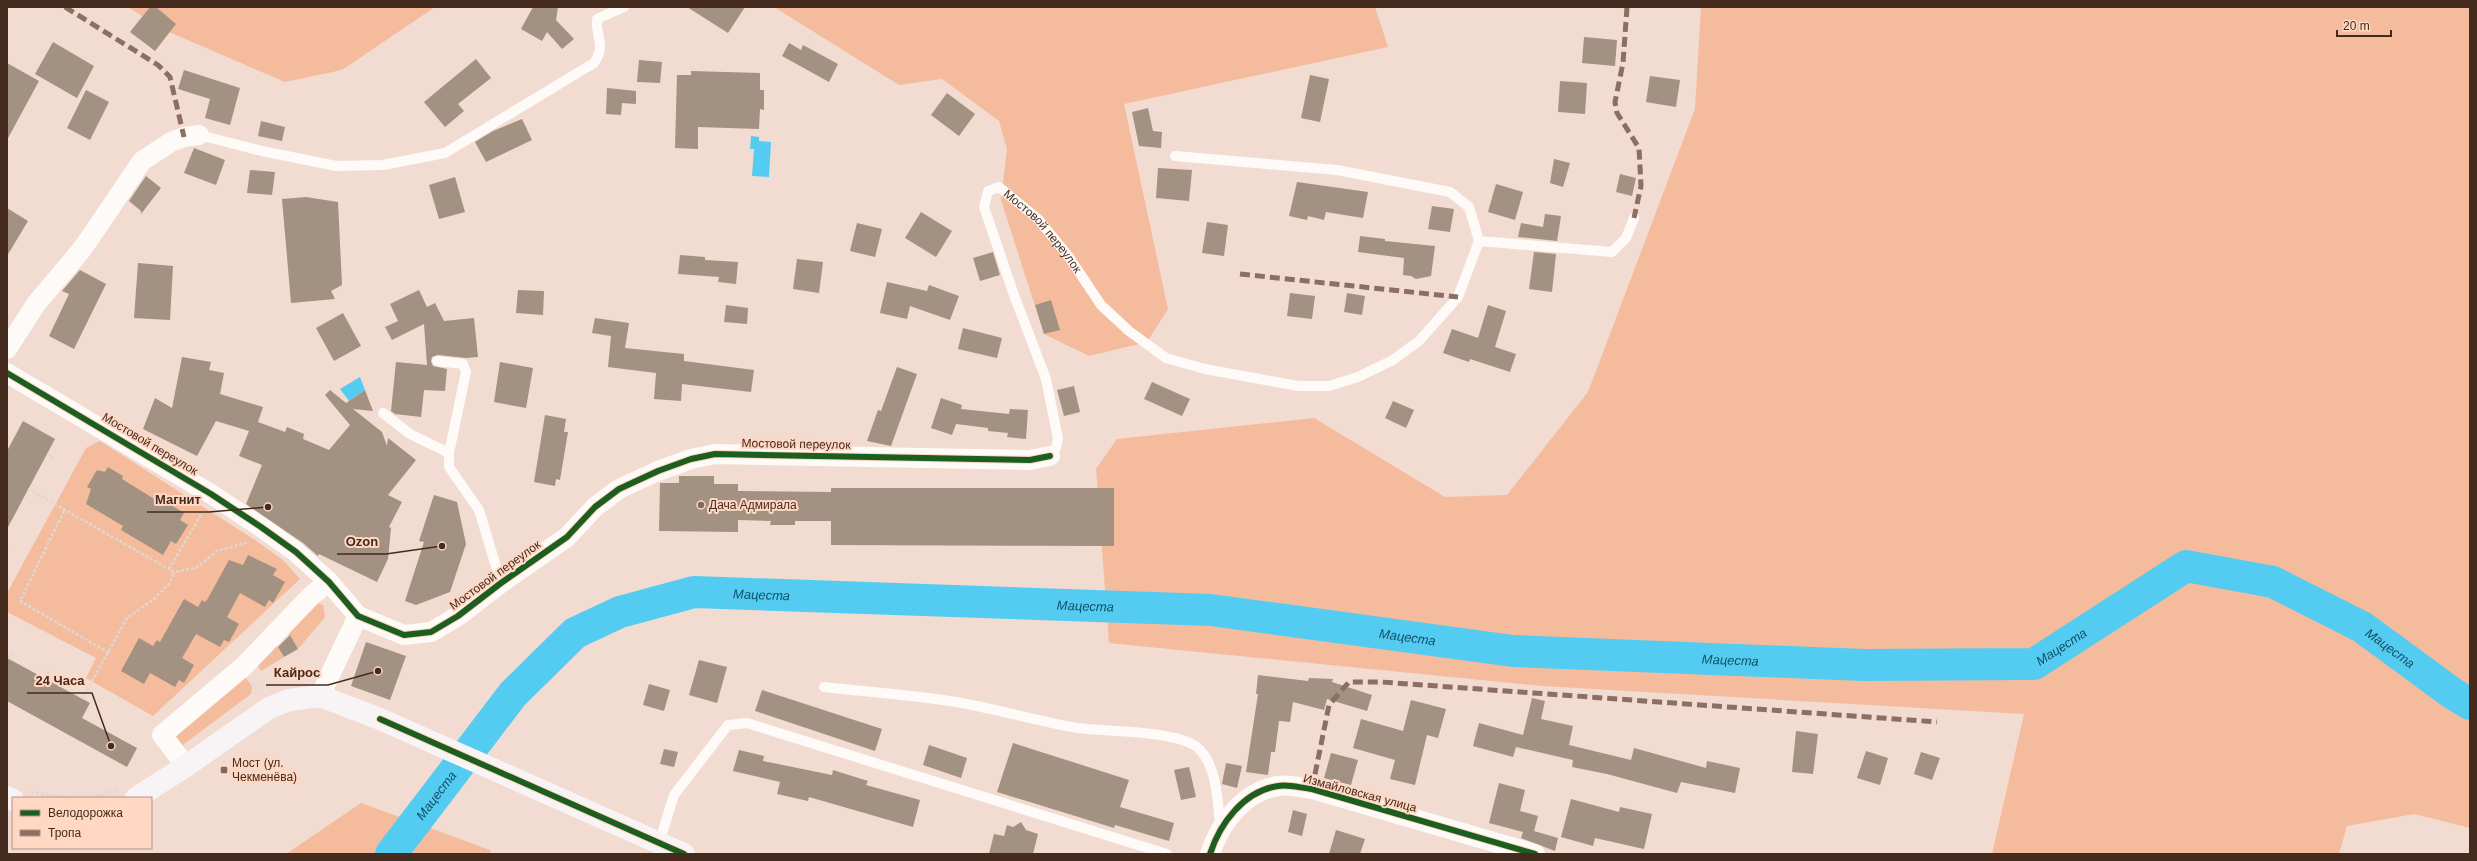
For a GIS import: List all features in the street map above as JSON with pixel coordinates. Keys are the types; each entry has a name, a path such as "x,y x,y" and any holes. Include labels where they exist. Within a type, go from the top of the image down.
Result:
{"street":[{"path":"7,349 36,304 83,248 142,161 158,149 178,139 199,135"},
{"name":"Мостовой переулок","path":"7,373 211,494 296,552 329,582 358,616 404,635 431,632 458,616 501,583 567,537 595,507 619,489 658,470 691,459 715,454 1030,460 1050,456"},
{"path":"186,766 162,735 244,666 312,595 329,582"},
{"path":"320,696 358,616"},
{"path":"138,797 186,766 269,708 289,700 320,696 380,719 684,854"},
{"name":"Измайловская улица","path":"1210,854 1220,828 1230,815 1259,790 1280,786 1312,789 1534,854"}],"lane":[{"path":"199,135 262,151 336,166 383,166 445,153 594,63 599,56 602,43 597,18 624,7"},
{"path":"1175,156 1337,170 1450,192 1469,207 1479,241 1612,252 1626,238 1634,218"},
{"name":"Мостовой переулок","path":"1050,456 1056,448 1058,439 1046,380 984,207 988,191 999,187 1038,219 1069,257 1100,305 1129,331 1166,358 1205,369 1298,386 1329,386 1358,377 1393,360 1420,340 1458,297 1479,241"},
{"path":"437,361 463,364 466,372 449,453 449,467 479,510 501,583"},
{"path":"383,413 410,434 449,453"},
{"path":"824,687 956,702 1046,722 1080,728 1108,729 1171,738 1196,746 1207,758 1214,781 1220,828"},
{"path":"659,843 674,795 714,741 728,725 738,723 754,725 1167,854"}],"path":[{"path":"47,454 55,459"},
{"path":"28,489 64,511 174,572 196,568 217,551 255,540 261,527"},
{"path":"169,569 211,494"},
{"path":"64,511 20,601 109,653"},
{"path":"82,699 109,653 127,618 154,600 169,584 174,572"},
{"path":"8,659 12,652"},
{"path":"45,678 49,670"},
{"path":"15,796 44,797"}],"shaded area":[{"path":"128,7 435,7 342,70 285,82 162,29"},
{"path":"774,7 1375,7 1388,47 1124,104 1168,309 1147,342 1089,356 1044,334 1001,200 1007,149 999,121 942,79 899,85"},
{"path":"1701,7 2470,7 2470,828 2414,814 2347,826 2339,854 1992,854 2024,714 1542,686 1109,643 1096,469 1117,439 1314,418 1445,497 1507,495 1588,392 1695,109"},
{"path":"100,441 255,540 283,560 300,579 153,716 86,678 96,658 7,612 7,593 86,448"},
{"path":"313,602 323,605 325,617 298,649 289,634 275,642 284,657 261,671 256,663 308,604"},
{"path":"242,673 252,686 251,694 180,747 173,735"},
{"path":"361,803 490,850 491,854 286,854"}],"water":[{"path":"751,136 759,137 759,141 771,142 769,177 752,176 754,149 750,149"},
{"path":"360,377 365,390 349,401 340,389"}],"building":[{"path":"150,7 156,7 176,24 155,51 130,32"},
{"path":"533,7 558,7 556,20 574,39 562,49 547,32 542,41 521,29"},
{"path":"687,7 745,7 728,33"},
{"path":"1584,37 1617,40 1615,66 1582,63"},
{"path":"53,42 94,66 77,98 35,74"},
{"path":"789,43 801,50 803,45 838,64 829,82 782,56"},
{"path":"476,59 491,78 458,104 464,111 445,127 424,102"},
{"path":"639,60 662,62 660,83 637,82"},
{"path":"7,63 39,81 7,140"},
{"path":"184,70 240,88 230,125 205,118 210,99 178,89"},
{"path":"691,71 760,73 760,90 764,90 764,110 760,109 759,129 698,127 698,149 675,148 677,75 691,75"},
{"path":"1310,75 1329,79 1320,122 1301,118"},
{"path":"1650,76 1680,80 1676,107 1646,102"},
{"path":"1560,81 1587,83 1585,114 1558,112"},
{"path":"607,88 636,91 636,104 622,103 621,115 606,114"},
{"path":"86,90 109,102 90,140 67,128"},
{"path":"947,93 975,114 959,136 931,115"},
{"path":"1148,108 1153,131 1162,132 1161,148 1139,146 1132,112"},
{"path":"522,119 532,140 486,162 475,142 493,131"},
{"path":"261,121 285,127 282,141 258,136"},
{"path":"194,148 225,160 216,185 184,173"},
{"path":"1554,159 1570,163 1563,187 1550,183"},
{"path":"1158,168 1192,170 1189,201 1156,198"},
{"path":"250,170 275,172 272,195 247,193"},
{"path":"1620,174 1636,178 1632,196 1616,192"},
{"path":"146,176 161,188 141,214 141,211 129,201"},
{"path":"455,177 465,212 439,219 429,185"},
{"path":"1297,182 1368,192 1363,218 1326,212 1324,220 1308,216 1307,220 1289,216"},
{"path":"1496,184 1523,192 1515,220 1488,212"},
{"path":"306,197 338,202 342,285 331,291 335,299 291,303 282,199"},
{"path":"1432,206 1454,209 1450,232 1428,229"},
{"path":"7,208 28,221 7,256"},
{"path":"921,212 952,231 936,257 905,238"},
{"path":"1545,214 1561,216 1557,241 1518,237 1521,223 1543,227"},
{"path":"1207,222 1228,225 1224,256 1202,253"},
{"path":"857,223 882,229 875,257 850,251"},
{"path":"1360,236 1385,239 1385,241 1435,246 1431,276 1416,279 1411,276 1403,275 1404,258 1358,252"},
{"path":"993,252 1000,275 980,281 973,258"},
{"path":"1534,252 1556,254 1552,292 1529,289"},
{"path":"680,255 705,257 705,260 738,262 736,284 718,282 719,277 678,274"},
{"path":"797,259 823,262 819,293 793,289"},
{"path":"138,263 173,266 170,320 134,318"},
{"path":"80,270 106,284 74,349 49,336 69,294 62,291"},
{"path":"887,282 927,291 929,285 959,296 950,320 910,306 907,319 880,313"},
{"path":"419,290 427,307 435,303 444,321 474,318 478,357 466,358 438,355 432,357 431,361 433,366 447,369 445,391 424,390 421,417 395,414 391,411 396,362 427,365 424,324 392,340 385,327 398,321 390,304"},
{"path":"518,290 544,291 543,315 516,313"},
{"path":"1290,293 1315,296 1312,319 1287,316"},
{"path":"1347,293 1365,296 1362,315 1344,312"},
{"path":"1051,300 1060,330 1044,334 1035,305"},
{"path":"726,305 748,308 747,324 724,322"},
{"path":"1488,305 1506,311 1495,347 1516,354 1510,372 1470,359 1469,362 1443,353 1452,329 1478,338"},
{"path":"343,313 361,346 334,361 316,328"},
{"path":"595,318 629,323 625,348 684,354 684,361 754,370 751,392 682,384 681,401 654,399 656,373 608,367 611,336 592,333"},
{"path":"963,328 1002,338 997,358 958,349"},
{"path":"182,357 211,362 209,370 224,373 220,394 263,407 258,422 285,432 287,427 304,434 303,439 329,450 350,425 325,395 330,390 346,403 365,390 373,411 353,409 382,432 387,446 388,438 416,460 388,495 402,502 389,527 391,528 388,559 377,582 319,554 318,556 303,543 246,504 262,465 239,456 249,431 216,421 197,456 143,429 155,398 172,408"},
{"path":"500,362 533,368 526,408 494,402"},
{"path":"897,367 917,374 891,446 867,441 878,410 881,411"},
{"path":"1152,382 1190,399 1182,416 1144,399"},
{"path":"1074,386 1080,412 1064,416 1057,390"},
{"path":"941,398 962,405 961,409 1009,414 1010,409 1028,410 1026,439 1007,437 1008,433 988,431 988,428 956,424 952,435 931,428"},
{"path":"1393,401 1414,410 1406,428 1385,418"},
{"path":"545,415 566,419 564,432 568,432 560,480 556,479 555,486 534,482"},
{"path":"23,421 55,439 7,529 7,451"},
{"path":"108,467 123,476 122,479 164,505 166,502 184,513 180,520 188,525 176,544 171,541 163,555 121,530 123,526 86,504 91,489 87,487 97,470 105,472"},
{"path":"679,476 714,476 714,484 738,484 738,491 831,492 831,488 1114,488 1114,546 831,545 831,521 795,521 795,525 770,525 771,521 738,520 738,532 659,531 660,483 679,483"},
{"path":"434,495 457,502 466,544 450,592 416,605 405,601 424,542 419,541"},
{"path":"248,555 277,569 273,575 285,582 273,603 269,600 265,607 240,593 227,617 239,624 229,642 224,640 220,647 196,634 182,658 194,665 184,683 179,680 175,687 150,673 144,684 121,671 139,638 153,646 157,640 160,642 184,599 198,607 202,600 205,602 207,600 229,560 243,565"},
{"path":"290,635 298,649 284,657 278,647"},
{"path":"366,642 406,656 390,700 351,686"},
{"path":"7,658 90,703 82,718 137,748 127,767 7,701"},
{"path":"699,660 727,667 717,703 689,695"},
{"path":"1258,675 1308,681 1309,678 1333,679 1332,682 1372,695 1367,711 1327,699 1324,710 1293,702 1290,722 1279,721 1275,752 1271,752 1268,775 1246,772 1258,694 1256,694"},
{"path":"649,684 670,690 664,711 643,705"},
{"path":"762,690 882,729 875,751 755,711"},
{"path":"1532,698 1545,701 1541,719 1573,726 1569,745 1631,760 1634,748 1706,768 1707,761 1740,768 1735,793 1681,782 1677,793 1607,774 1572,767 1573,760 1516,747 1513,757 1473,746 1479,723 1523,735"},
{"path":"1411,700 1446,709 1438,738 1427,735 1415,785 1390,779 1395,760 1353,748 1361,719 1403,731"},
{"path":"1796,731 1818,734 1813,774 1792,772"},
{"path":"1013,743 1129,780 1120,807 1174,823 1169,841 1115,825 1114,828 997,792"},
{"path":"929,745 967,758 961,778 923,765"},
{"path":"664,749 678,752 674,767 660,764"},
{"path":"739,750 764,756 763,761 832,775 833,770 868,781 866,785 920,800 913,827 809,797 808,801 777,794 780,782 733,771"},
{"path":"1866,751 1888,758 1880,785 1857,778"},
{"path":"1921,752 1940,758 1932,780 1914,774"},
{"path":"1331,753 1358,760 1351,785 1324,778"},
{"path":"1226,763 1242,766 1237,788 1222,784"},
{"path":"1189,767 1196,797 1181,800 1174,770"},
{"path":"1499,783 1525,790 1520,811 1538,816 1534,831 1558,838 1555,851 1521,838 1523,832 1489,823"},
{"path":"1571,799 1619,812 1620,807 1652,814 1644,849 1595,838 1593,846 1561,837"},
{"path":"1293,810 1307,814 1302,836 1288,832"},
{"path":"1021,822 1026,830 1038,834 1033,854 989,854 994,834 1004,836 1007,825 1013,827"},
{"path":"1336,830 1365,839 1360,854 1329,854"}],"waterway":[{"name":"Мацеста","path":"391,854 513,694 575,633 620,612 694,592 1211,610 1513,651 1864,665 2034,664 2186,566 2273,582 2362,627 2452,693 2470,704"}],"marked path":[{"path":"65,7 158,65 170,77 184,137"},
{"path":"1627,7 1623,63 1615,102 1617,113 1639,148 1641,186 1634,218"},
{"path":"1240,274 1458,297"},
{"path":"1312,789 1329,705 1349,682 1381,682 1937,722"}],"cycle path":[{"path":"7,373 211,494 296,552 329,582 358,616 404,635 431,632 458,616 501,583 567,537 595,507 619,489 658,471 691,459 715,454 1030,460 1050,456"},
{"path":"380,719 684,854"},
{"path":"1210,854 1220,831 1235,810 1254,794 1266,789 1286,785 1312,789 1535,854"}],"place":[{"name":"Дача Адмирала","path":"701,505"},
{"name":"Магнит","path":"268,507"},
{"name":"Ozon","path":"442,546"},
{"name":"Кайрос","path":"378,671"},
{"name":"24 Часа","path":"111,746"},
{"name":"Мост (ул. Чекменёва)","path":"224,770"}]}
